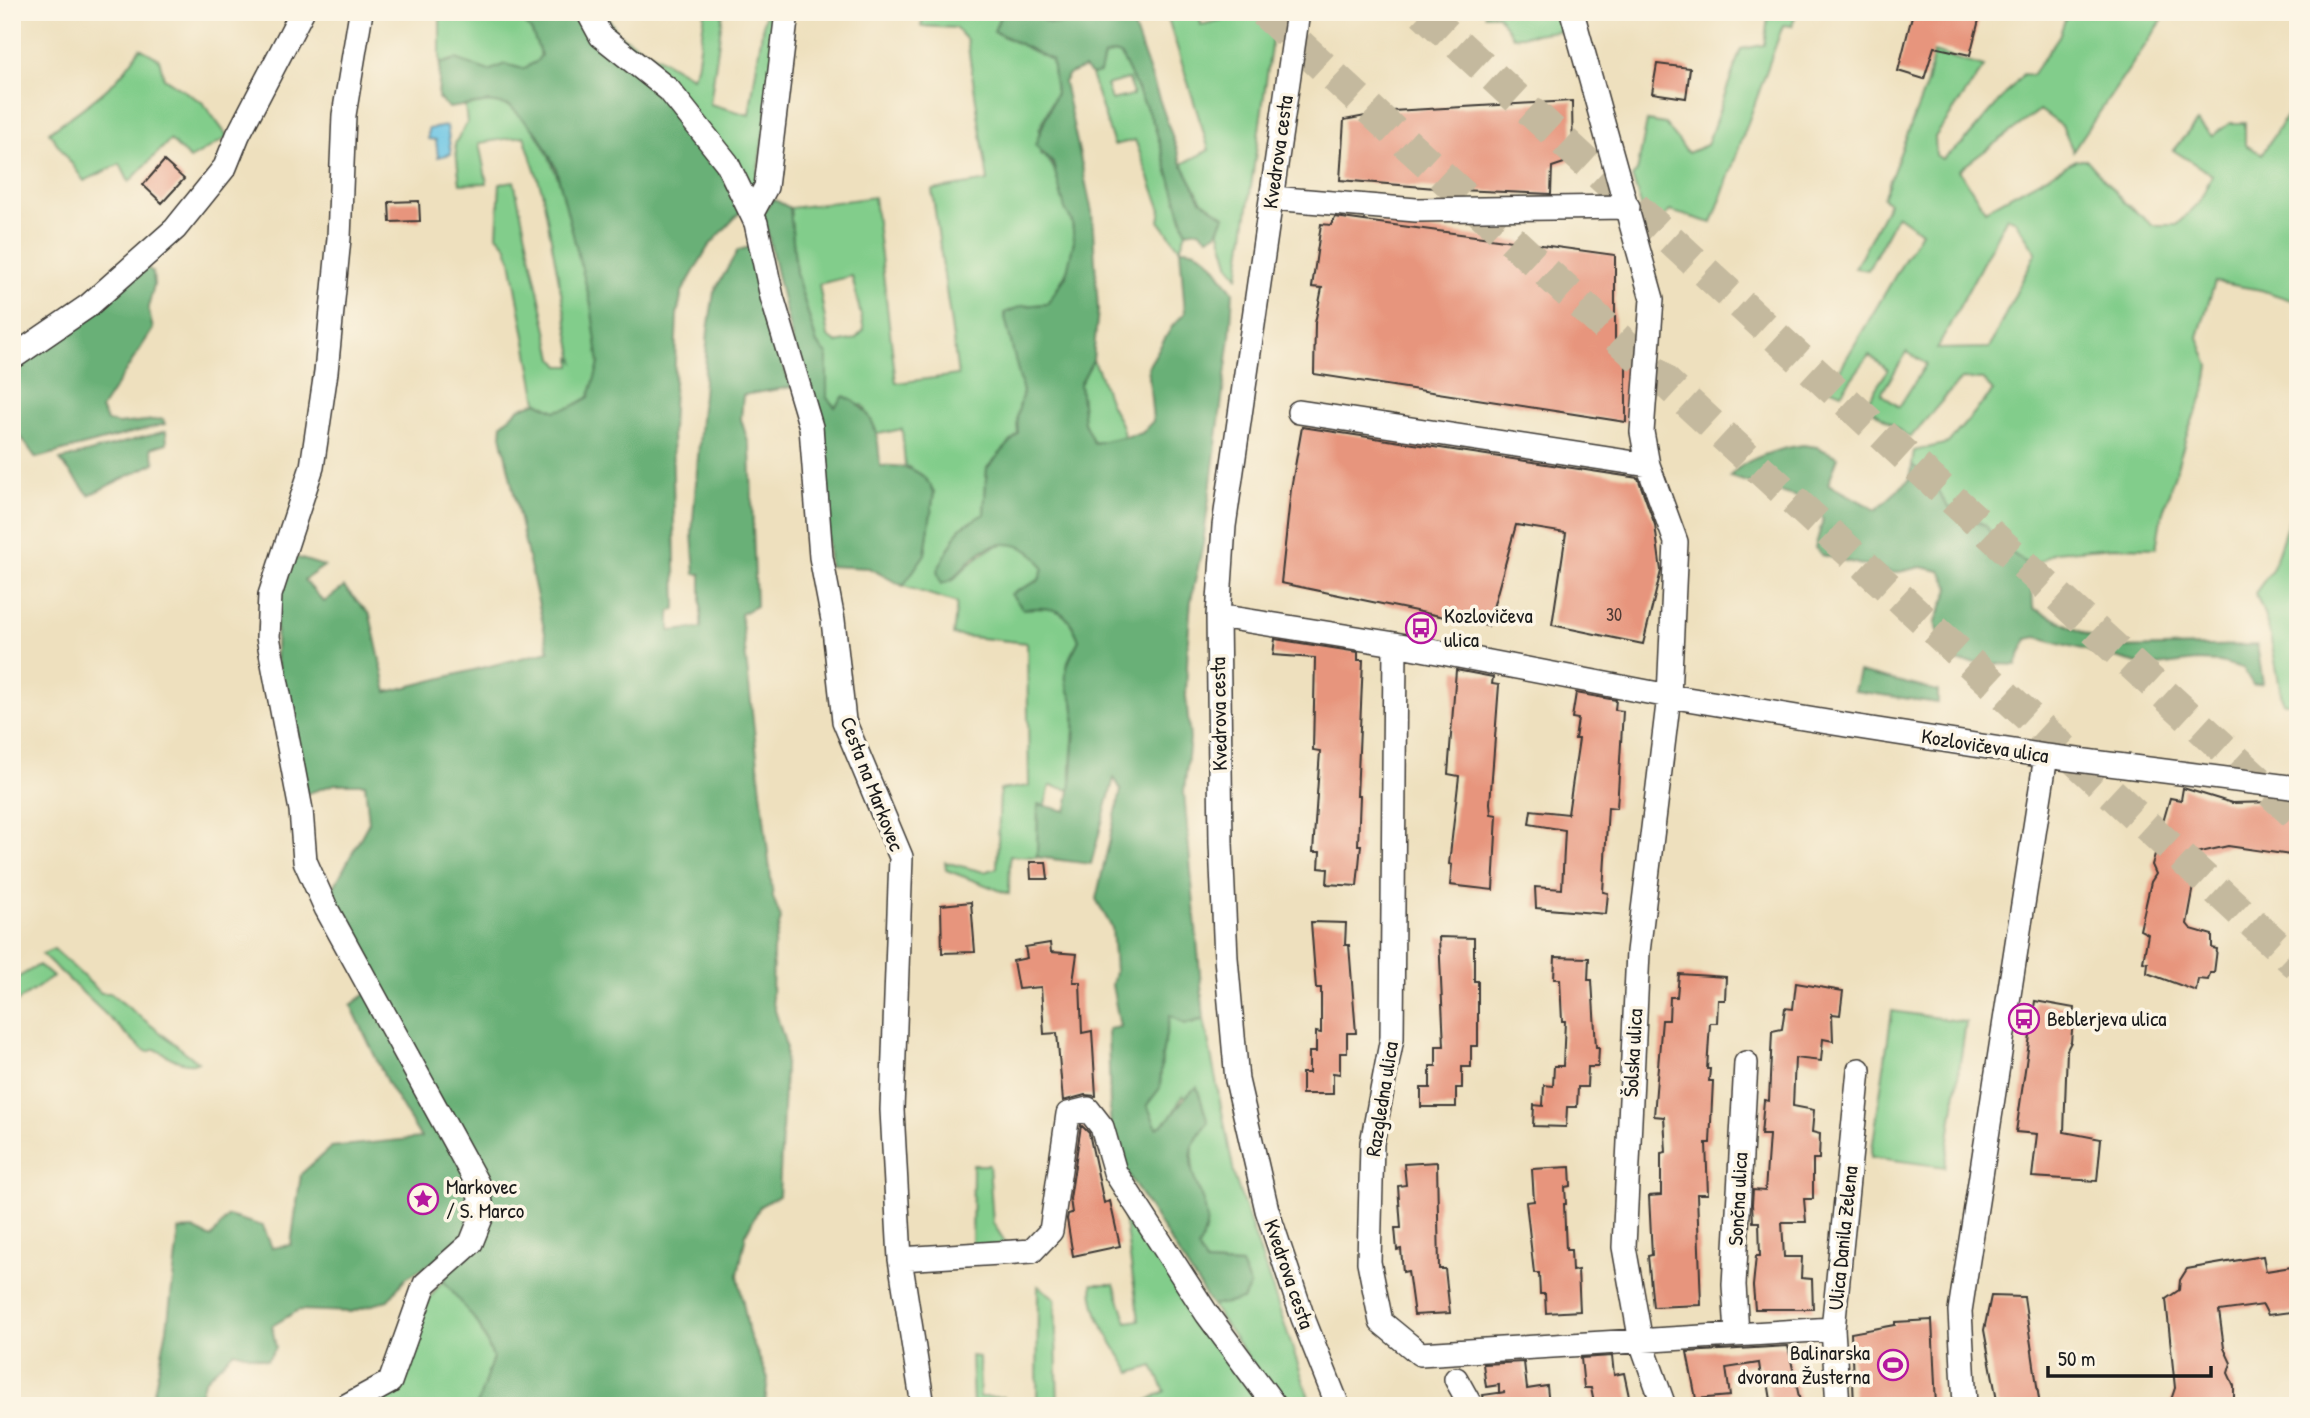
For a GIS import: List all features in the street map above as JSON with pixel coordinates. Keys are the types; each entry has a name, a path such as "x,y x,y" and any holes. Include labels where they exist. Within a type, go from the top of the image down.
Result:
{"street":[{"path":"12,358 88,306 175,229 225,167 238,135 302,12"},
{"path":"346,1406 390,1382 425,1284 471,1242 483,1213 477,1183 326,908 305,861 301,810 268,637 270,595 314,453 339,238 344,115 361,12"},
{"name":"Cesta na Markovec","path":"588,12 601,36 614,49 669,90 727,163 752,213 772,298 811,427 821,557 834,620 844,721 901,858 892,1110 900,1259 923,1406"},
{"path":"752,213 766,187 787,12"},
{"name":"Kvedrova cesta","path":"1298,12 1224,526 1218,616 1221,856 1226,958 1237,1080 1267,1210 1303,1318 1338,1406"},
{"name":"Šolska ulica","path":"1572,12 1652,299 1642,432 1648,465 1676,542 1669,696 1638,952 1624,1247 1642,1342 1664,1406"},
{"path":"1272,198 1416,210 1628,207"},
{"path":"1299,412 1648,465"},
{"name":"Kozlovičeva ulica","path":"1218,616 1395,644 1669,696 2046,756 2298,788"},
{"name":"Razgledna ulica","path":"1395,644 1392,1038 1372,1143 1369,1262 1381,1322 1420,1354 1833,1329"},
{"path":"1965,1406 1960,1311 2046,756"},
{"name":"Sončna ulica","path":"1737,1335 1734,1285 1746,1063"},
{"name":"Ulica Danila Zelena","path":"1838,1406 1833,1329 1859,1070"},
{"path":"900,1259 1032,1251 1051,1231 1068,1114 1088,1109 1102,1127 1115,1172 1207,1314 1275,1406"},
{"path":"1456,1379 1471,1406"}],"green space":[{"path":"440,12 528,12 521,18 532,32 541,55 536,62 523,69 505,64 489,72 456,59 440,64"},
{"path":"528,12 581,12 689,120 742,210 708,247 682,292 677,315 672,430 676,609 670,611 670,631 701,628 701,574 695,574 692,533 708,330 714,292 738,250 750,247 763,319 792,387 743,395 741,419 750,448 756,606 741,614 773,897 781,918 773,950 772,1000 786,1046 779,1196 760,1206 746,1234 738,1275 749,1334 768,1378 765,1406 477,1406 493,1357 479,1325 443,1280 488,1217 328,898 369,822 365,784 335,784 306,794 276,658 277,593 292,556 324,566 304,580 324,602 344,587 370,615 387,692 549,651 501,435 502,424 520,408 537,402 555,411 571,407 589,397 599,364 591,305 556,168 538,134 510,106 489,102 449,108 438,98 440,64 456,59 489,71 505,64 523,69 536,62 541,55 532,32 521,18"},
{"path":"594,12 605,12 618,34 692,77 697,67 705,12 723,12 710,104 749,115 765,12 783,12 755,188 750,190"},
{"path":"924,12 1002,12 994,32 1052,60 1056,93 1039,130 1040,153 1055,171 1074,236 1072,257 1047,304 1022,306 1005,313 1023,392 1017,416 1018,434 987,468 984,514 960,528 937,571 952,581 985,552 1009,543 1021,545 1033,553 1043,568 1039,580 1012,595 1023,608 1052,609 1065,615 1079,640 1066,670 1074,713 1072,790 1050,786 1045,805 1038,805 1037,857 1010,856 1009,894 946,870 945,862 984,872 997,868 1000,790 1029,786 1027,643 953,635 957,603 903,586 925,554 934,492 922,475 905,465 902,429 878,434 863,405 835,407 827,398 827,355 817,344 796,273 790,208 874,197 896,383 958,375 932,190 988,181 967,40 956,28 921,26","holes":["852,276 864,330 855,339 837,343 828,337 819,284"]},
{"path":"1002,12 1033,12 1040,19 1055,24 1070,22 1098,12 1133,12 1135,30 1182,164 1201,200 1224,216 1217,233 1208,238 1199,230 1186,232 1154,124 1121,55 1114,53 1104,56 1100,73 1091,75 1084,68 1069,74 1064,82 1092,212 1098,310 1093,360 1080,384 1084,423 1094,443 1142,433 1153,421 1148,367 1173,325 1185,313 1180,249 1190,249 1205,256 1233,292 1230,338 1203,544 1191,600 1188,639 1186,696 1190,739 1184,792 1204,1019 1185,1024 1170,1015 1162,1055 1160,1088 1147,1105 1157,1128 1197,1087 1208,1122 1194,1143 1191,1160 1207,1219 1205,1233 1198,1248 1206,1263 1241,1265 1250,1285 1243,1300 1212,1306 1111,1148 1108,1029 1120,1027 1112,985 1115,972 1112,928 1096,899 1121,790 1114,778 1091,864 1037,857 1038,804 1066,811 1068,801 1074,725 1073,702 1067,686 1066,670 1079,640 1065,616 1052,609 1023,609 1011,594 1039,580 1043,568 1030,552 1022,547 1003,544 983,550 955,577 941,584 937,571 960,528 984,514 987,468 1018,434 1017,416 1023,392 1004,313 1022,306 1047,304 1066,276 1074,241 1072,221 1065,209 1053,163 1035,145 1056,93 1052,60 994,31"},
{"path":"1033,12 1094,12 1079,21 1055,24"},
{"path":"1166,12 1199,12 1201,25 1252,12 1276,12 1238,277 1230,266 1219,229 1224,216 1201,200 1182,164 1209,150"},
{"path":"1485,12 1568,12 1573,33 1557,31 1513,37 1498,15 1485,15"},
{"path":"1769,12 1797,12 1792,26 1783,25 1712,223 1670,211 1649,230 1632,177 1637,172 1647,121 1665,124 1688,153 1707,145 1741,49 1764,45"},
{"path":"2068,12 2168,12 2073,151 2062,126 2040,110 1959,170 1985,210 2076,160 2087,160 2124,202 2152,225 2176,225 2199,203 2212,175 2173,150 2197,122 2212,136 2230,123 2245,123 2245,145 2262,154 2287,115 2298,88 2298,299 2294,301 2261,290 2215,282 2198,337 2209,366 2205,392 2189,428 2161,519 2156,548 2114,547 2055,552 2031,567 1995,540 1986,525 1948,507 1929,477 1912,465 1914,451 1948,443 1993,391 1983,380 1961,379 1910,438 1865,405 1888,370 1869,355 1841,393 1829,388 1921,232 1897,215 1868,270 1855,268 1889,203 1883,198 1927,83 1934,52 1984,67 1935,137 1936,155 1942,159 1963,143 2023,74 2032,75 2059,36","holes":["2007,217 2014,219 2036,252 1989,348 1937,349","1907,352 1926,364 1899,407 1881,394"]},
{"path":"140,48 159,59 164,78 203,103 228,137 190,159 170,140 129,182 120,164 84,181 49,132 111,85"},
{"path":"1114,53 1121,55 1154,123 1186,232 1180,249 1159,221 1161,210 1135,140 1114,145 1091,75 1100,72 1104,56","holes":["1129,79 1133,95 1111,100 1106,85"]},
{"path":"489,102 510,106 528,122 545,149 573,223 591,301 599,361 589,397 571,408 555,411 537,402 511,260 506,245 497,235 500,183 514,181 553,358 560,366 571,366 571,358 574,361 542,191 524,136 479,143 487,183 460,184 455,143 467,123 465,106"},
{"path":"773,199 790,208 796,273 817,344 827,354 827,398 835,407 844,396 855,402 869,416 876,433 880,466 905,467 912,470 930,484 934,492 925,554 903,586 869,568 829,566 821,412 801,379 763,213"},
{"path":"146,267 153,272 154,285 148,308 153,329 101,409 107,421 118,424 163,419 165,424 36,458 16,430 12,431 12,369"},
{"path":"1093,360 1124,438 1094,443 1084,423 1080,384"},
{"path":"166,431 167,443 151,448 155,463 89,495 60,460"},
{"path":"1803,445 1817,447 1838,457 1828,484 1876,510 1910,479 1912,465 1929,477 1948,507 1986,526 1995,540 2031,567 2033,608 2114,648 2257,645 2263,683 2253,685 2243,668 2220,662 2196,661 2149,667 2037,637 2027,639 2016,665 1959,662 1950,659 1935,623 1950,587 1940,571 1921,567 1894,573 1822,555 1815,548 1823,519 1814,502 1730,477 1752,460"},
{"path":"2298,493 2298,703 2283,703 2269,633 2255,593 2272,570"},
{"path":"1859,672 1938,691 1938,703 1854,691"},
{"path":"54,949 101,993 110,993 198,1062 181,1062 155,1049 148,1052 141,1048 42,954"},
{"path":"39,965 53,977 12,1005 12,981"},
{"path":"370,991 469,1182 474,1209 466,1235 435,1261 406,1278 388,1300 351,1312 299,1310 272,1326 276,1348 267,1360 234,1351 204,1381 198,1406 151,1406 167,1329 179,1230 193,1229 211,1238 228,1216 263,1226 272,1248 291,1245 301,1174 331,1147 421,1138 388,1084 351,1005"},
{"path":"1892,1011 1966,1022 1945,1167 1871,1157"},
{"path":"1170,1014 1192,1024 1204,1019 1235,1178 1312,1406 1282,1406 1212,1306 1241,1265 1206,1263 1198,1248 1204,1200 1192,1175 1193,1145 1208,1122 1183,1095 1168,1122 1156,1128 1147,1105 1160,1088 1162,1055"},
{"path":"973,1165 989,1165 993,1223 1007,1245 972,1246"},
{"path":"1131,1208 1263,1403 1259,1406 1147,1406 1145,1402 1165,1391 1153,1366 1131,1373 1105,1331 1093,1297 1092,1284 1114,1284 1127,1322 1139,1320 1123,1209"},
{"path":"443,1280 479,1325 493,1357 477,1406 364,1406 387,1397 402,1385 414,1332 429,1299"},
{"path":"1038,1286 1055,1298 1058,1406 1037,1406"},
{"path":"971,1356 979,1357 980,1397 1004,1397 1004,1406 973,1406"}],"water":[{"path":"447,126 451,154 438,157 436,140 428,139 428,129"}],"building":[{"path":"1913,12 1981,12 1970,55 1934,47 1924,79 1898,71"},
{"path":"1657,64 1690,68 1686,98 1652,93"},
{"path":"1572,101 1573,160 1552,167 1551,194 1340,180 1344,120 1392,111"},
{"path":"164,161 184,179 162,203 143,185"},
{"path":"419,201 420,221 390,222 389,202"},
{"path":"1335,217 1615,255 1615,350 1626,352 1626,422 1314,374 1315,323 1322,288 1312,287 1321,224 1331,225"},
{"path":"1302,427 1638,478 1655,525 1661,571 1643,644 1552,625 1566,533 1516,525 1488,626 1281,583 1291,489"},
{"path":"1275,639 1358,652 1358,660 1363,660 1357,796 1360,796 1358,845 1361,845 1357,886 1327,884 1328,869 1319,868 1320,852 1313,852 1320,751 1313,750 1315,658 1273,655"},
{"path":"1456,670 1493,677 1492,684 1499,685 1490,803 1491,814 1497,815 1493,890 1450,885 1452,865 1449,864 1459,776 1448,774"},
{"path":"1576,693 1616,700 1615,710 1623,711 1617,808 1608,807 1603,892 1608,893 1606,914 1536,908 1535,887 1562,889 1565,830 1529,824 1531,810 1568,814 1579,739 1575,739 1578,719 1572,718"},
{"path":"2183,788 2232,803 2278,802 2298,806 2298,856 2228,846 2196,853 2191,886 2194,886 2187,924 2191,929 2212,935 2212,948 2217,949 2214,973 2210,973 2208,980 2198,979 2196,991 2147,973 2148,963 2143,962 2148,934 2140,930 2151,882 2156,874 2152,865 2157,847 2162,847 2161,829 2170,798 2181,800"},
{"path":"1030,862 1046,862 1048,879 1031,879"},
{"path":"971,902 975,952 942,953 941,905"},
{"path":"1311,922 1346,923 1345,945 1349,945 1356,1033 1347,1033 1347,1053 1340,1053 1340,1074 1333,1073 1333,1094 1302,1094 1302,1073 1309,1073 1309,1052 1316,1052 1316,1032 1321,1033 1321,988 1316,988"},
{"path":"1439,937 1474,938 1474,981 1478,981 1478,1046 1471,1046 1471,1067 1462,1067 1462,1088 1456,1088 1456,1107 1421,1107 1421,1088 1430,1088 1430,1066 1436,1066 1436,1046 1444,1046"},
{"path":"1050,943 1051,952 1077,954 1073,982 1080,982 1082,1033 1092,1031 1096,1096 1085,1095 1063,1101 1057,1033 1044,1034 1041,987 1018,989 1013,961 1027,958 1025,947"},
{"path":"1555,957 1589,958 1588,980 1592,980 1596,1047 1599,1047 1598,1067 1588,1067 1587,1087 1578,1087 1577,1107 1567,1107 1566,1127 1533,1126 1534,1105 1543,1106 1544,1085 1553,1086 1554,1066 1563,1066 1565,1021 1562,1021 1560,979 1554,979"},
{"path":"1679,974 1726,977 1725,1000 1718,1000 1717,1023 1710,1023 1707,1069 1710,1069 1709,1081 1713,1081 1710,1143 1706,1143 1708,1194 1697,1194 1701,1305 1653,1307 1648,1256 1652,1255 1649,1196 1661,1195 1661,1153 1666,1152 1664,1117 1654,1116 1656,1090 1662,1020 1669,1020 1670,997 1677,997"},
{"path":"1796,983 1843,991 1840,1015 1832,1014 1833,1041 1823,1039 1821,1061 1795,1058 1793,1106 1814,1110 1812,1132 1820,1134 1819,1159 1813,1159 1813,1199 1804,1199 1806,1222 1782,1222 1784,1257 1802,1257 1801,1278 1812,1279 1813,1309 1755,1309 1753,1286 1756,1256 1760,1256 1759,1222 1753,1222 1752,1204 1753,1190 1765,1191 1769,1135 1761,1135 1764,1100 1769,1101 1772,1031 1782,1029 1785,1008 1793,1009"},
{"path":"2035,1001 2074,1008 2071,1042 2067,1050 2064,1132 2101,1139 2097,1181 2032,1177 2037,1134 2016,1132"},
{"path":"1081,1125 1089,1133 1104,1203 1110,1201 1120,1246 1073,1256 1067,1219 1068,1214 1072,1213 1070,1199"},
{"path":"1437,1162 1439,1269 1445,1269 1450,1313 1414,1315 1408,1271 1403,1272 1401,1249 1397,1250 1395,1228 1401,1228 1398,1186 1406,1185 1404,1164"},
{"path":"1570,1167 1571,1186 1565,1187 1564,1204 1566,1250 1571,1250 1572,1271 1578,1270 1580,1311 1546,1313 1545,1294 1540,1294 1539,1273 1534,1273 1526,1202 1534,1201 1532,1169"},
{"path":"2263,1256 2266,1271 2298,1266 2298,1311 2268,1315 2263,1305 2219,1311 2224,1348 2231,1363 2228,1373 2234,1386 2234,1406 2169,1406 2175,1388 2166,1299 2179,1290 2180,1280 2187,1269"},
{"path":"1991,1296 2024,1297 2040,1406 1998,1406 1984,1330"},
{"name":"Balinarska dvorana Žusterna","path":"1932,1320 1936,1406 1854,1406 1851,1333 1895,1325 1895,1322"},
{"path":"1788,1346 1801,1406 1772,1406 1767,1376 1761,1377 1759,1363 1726,1368 1730,1396 1696,1399 1687,1352"},
{"path":"1612,1356 1614,1375 1624,1373 1631,1406 1594,1403 1591,1388 1584,1388 1581,1358"},
{"path":"1524,1362 1527,1389 1547,1386 1549,1406 1485,1406 1483,1395 1499,1393 1499,1385 1486,1387 1483,1364"}],"tunnel":[{"path":"1264,12 2298,965"},
{"path":"1423,12 2298,817"}],"place":[{"name":"Kozlovičeva ulica","path":"1421,628"},
{"name":"Beblerjeva ulica","path":"2024,1019"},
{"name":"Markovec / S. Marco","path":"423,1199"},
{"name":"Balinarska dvorana Žusterna","path":"1893,1365"}]}
